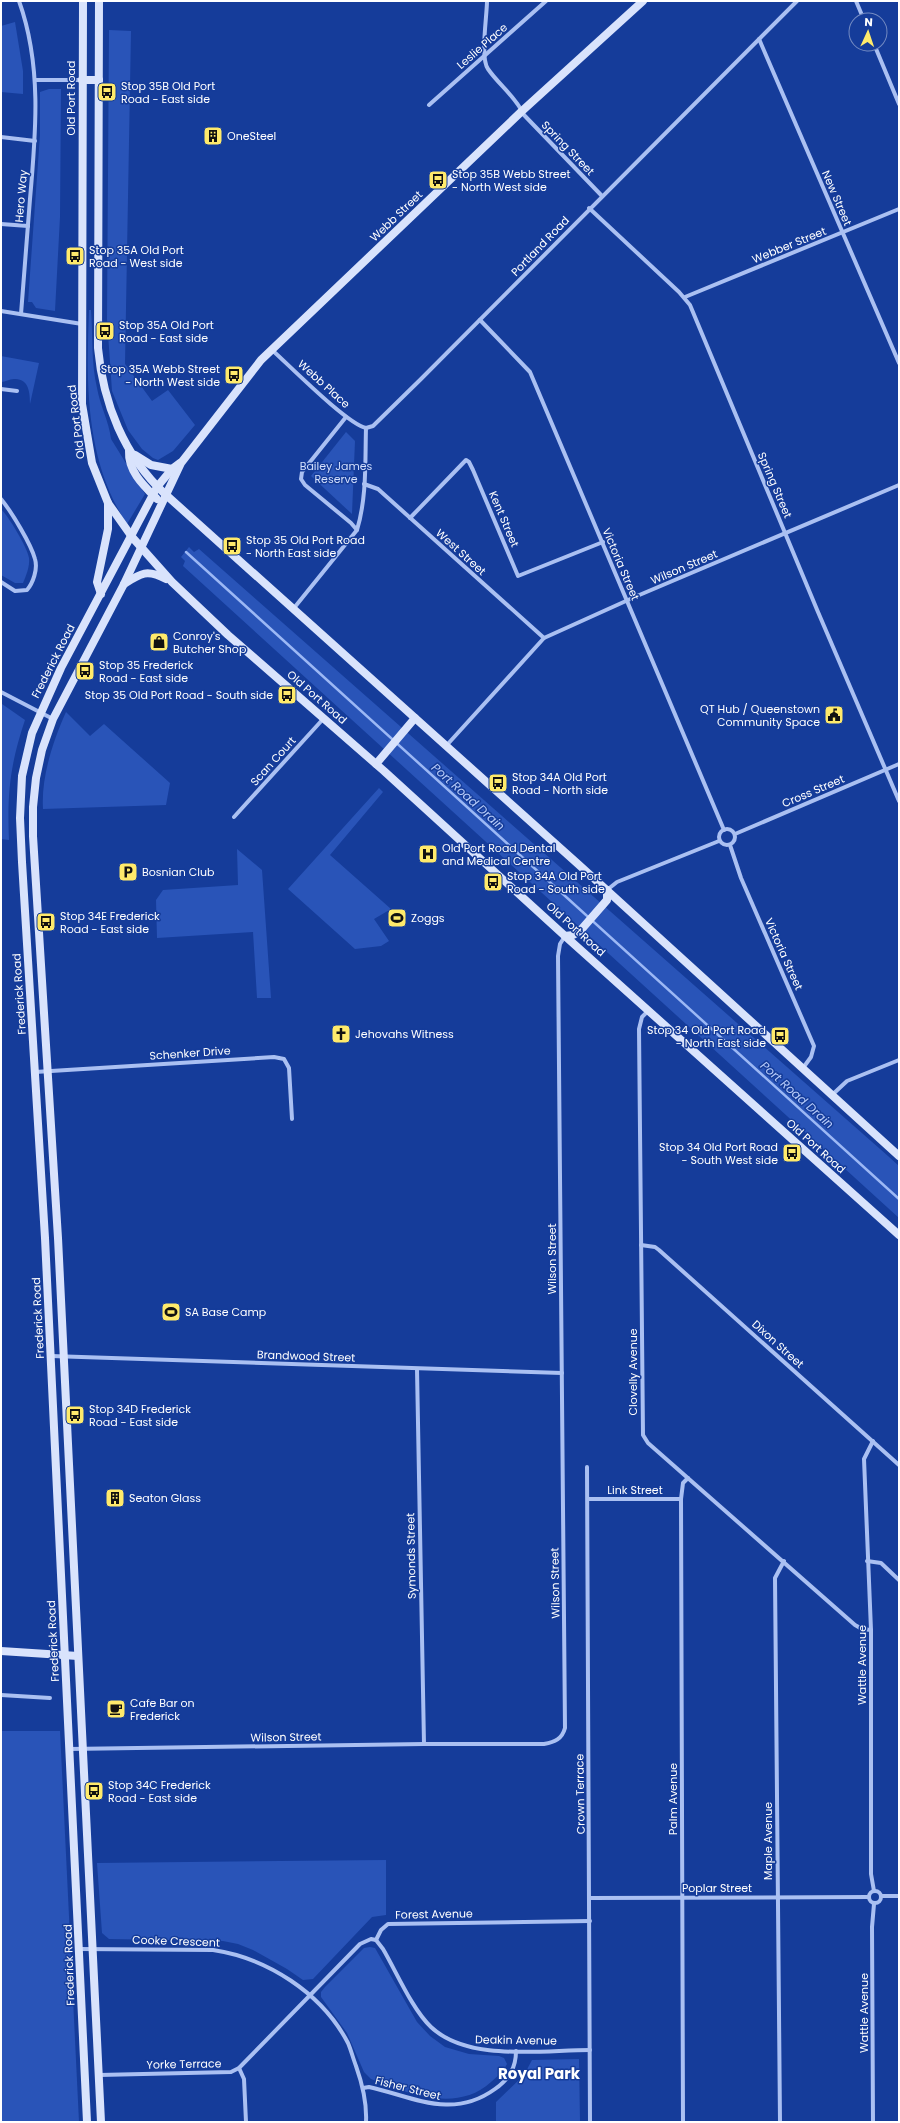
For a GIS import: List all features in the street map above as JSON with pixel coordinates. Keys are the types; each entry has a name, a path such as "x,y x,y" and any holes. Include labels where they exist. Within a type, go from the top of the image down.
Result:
{"main road":[{"name":"Old Port Road","path":"83,1 82,404 92,463 108,503 132,538 172,582 223,631 376,764 565,936 899,1235"},
{"path":"99,1 98,348 104,389 129,451 161,503"},
{"name":"Webb Street","path":"141,548 165,494 181,463 223,407 272,350 522,111 643,1"},
{"path":"82,80 99,80"},
{"path":"129,451 151,465 172,469"},
{"name":"Webb Street","path":"132,538 155,491 172,469 181,463"},
{"path":"155,491 165,494 294,608 899,1156"},
{"path":"101,594 97,582 108,529 108,503"},
{"name":"Frederick Road","path":"87,2122 51,1356 20,804 24,762 40,712 101,594 132,538"},
{"path":"101,2122 64,1356 33,807 36,778 42,750 53,719 124,584 141,548"},
{"path":"124,584 139,574 153,572 172,582"},
{"path":"376,764 415,718"},
{"path":"565,936 574,935 580,931 605,903 607,890"},
{"path":"1,1651 78,1656"}],"street":[{"name":"Hero Way","path":"19,1 30,40 36,80 35,141 21,314"},
{"path":"485,55 487,1"},
{"name":"Leslie Place","path":"429,105 546,1"},
{"name":"Portland Road","path":"366,428 373,426 480,320 589,208 797,1"},
{"path":"856,1 861,12"},
{"name":"New Street","path":"759,39 899,363"},
{"path":"877,52 899,104"},
{"name":"Spring Street","path":"485,55 487,68 524,115 602,196"},
{"path":"36,80 82,80"},
{"path":"1,137 35,141"},
{"name":"Spring Street","path":"589,208 685,298 693,311 785,533 899,801"},
{"name":"Webber Street","path":"685,298 899,209"},
{"path":"1,224 28,226"},
{"path":"1,311 82,324"},
{"name":"Victoria Street","path":"480,320 530,372 724,830"},
{"name":"Webb Place","path":"272,350 346,417 360,427 366,428"},
{"path":"1,389 17,391"},
{"path":"346,417 302,472 301,479 305,485 352,523 357,530"},
{"path":"294,608 357,530 364,484 366,428"},
{"name":"Kent Street","path":"410,518 466,460 469,462 473,470 518,576 603,542"},
{"name":"West Street","path":"364,484 378,489 544,638"},
{"name":"Wilson Street","path":"446,746 544,638 899,485"},
{"path":"1,499 10,510 36,560 34,582 27,590 15,591 1,582"},
{"path":"1,692 53,719"},
{"name":"Scan Court","path":"234,817 324,718"},
{"name":"Cross Street","path":"735,834 899,764"},
{"path":"724,830 730,830 735,834 735,840 730,845 725,845 720,841 720,833 724,830"},
{"path":"607,890 617,882 720,841"},
{"name":"Victoria Street","path":"730,845 741,878 814,1046 811,1057 803,1068"},
{"name":"Wilson Street","path":"69,1749 424,1744 544,1744 554,1742 564,1734 558,956 560,944 565,936"},
{"name":"Clovelly Avenue","path":"649,1010 642,1017 639,1028 643,1435 648,1443 855,1625 862,1629 871,1630"},
{"name":"Schenker Drive","path":"35,1072 274,1056 284,1058 289,1068 292,1119"},
{"path":"832,1095 847,1081 899,1060"},
{"name":"Dixon Street","path":"641,1245 655,1247 659,1250 899,1465"},
{"name":"Brandwood Street","path":"51,1356 562,1373"},
{"name":"Symonds Street","path":"417,1369 424,1744"},
{"name":"Wattle Avenue","path":"873,1441 864,1459 871,1630 872,1874 874,1891"},
{"name":"Crown Terrace","path":"587,1467 590,2122"},
{"name":"Palm Avenue","path":"683,2122 681,1499 683,1483 688,1478"},
{"name":"Link Street","path":"588,1499 681,1499"},
{"name":"Maple Avenue","path":"780,2122 775,1578 784,1561"},
{"path":"867,1561 881,1564 899,1580"},
{"path":"1,1695 50,1698"},
{"path":"882,1896 880,1902 874,1904 871,1902 869,1897 870,1893 874,1891 880,1893 882,1896 899,1896"},
{"name":"Poplar Street","path":"590,1898 869,1897"},
{"name":"Wattle Avenue","path":"873,2122 872,1927 874,1904"},
{"name":"Forest Avenue","path":"376,1940 381,1930 388,1924 590,1921"},
{"path":"246,2122 244,2079 239,2068 360,1944 371,1939 376,1940"},
{"name":"Deakin Avenue","path":"376,1940 419,2012 430,2026 448,2041 467,2047 486,2050 590,2050"},
{"name":"Cooke Crescent","path":"79,1949 176,1948 213,1950 234,1953 267,1966 296,1984 310,1995 333,2020 348,2043 363,2088 366,2122"},
{"name":"Fisher Street","path":"363,2088 370,2087 418,2102 446,2106 469,2102 488,2094 509,2077 515,2065 516,2051"},
{"name":"Yorke Terrace","path":"99,2075 230,2072 239,2068"}],"green space":[{"path":"15,22 23,71 23,94 1,92 1,26"},
{"path":"109,30 131,31 125,364 152,401 168,390 195,425 173,451 158,460 142,449 128,430 112,391 107,319"},
{"path":"49,89 61,89 60,217 55,311 36,308 32,302 28,302 40,135 40,92"},
{"path":"89,310 91,310 95,378 98,395 111,439 145,494 127,524 113,499 103,474 91,421 88,366"},
{"path":"1,356 39,363 30,404 28,387 23,381 19,379 11,379 1,382"},
{"name":"Bailey James Reserve","path":"346,432 355,441 352,514 311,476"},
{"path":"1,509 17,532 28,553 29,564 23,583 15,583 1,575"},
{"path":"189,547 194,552 199,549 899,1166 899,1218 183,566 185,561 181,557"},
{"path":"2,704 25,720 16,751 9,793 9,840 1,839"},
{"path":"66,712 90,736 104,724 170,783 166,805 43,809 44,784 49,759 52,747"},
{"path":"379,788 383,792 330,855 391,909 374,919 389,941 381,946 355,949 288,889"},
{"path":"237,849 262,870 271,998 257,998 253,932 157,938 156,900 163,890 238,885"},
{"path":"1,1731 60,1731 79,2122 1,2122"},
{"path":"386,1860 386,1915 372,1917 313,1979 303,1980 287,1969 253,1950 238,1944 223,1941 109,1939 102,1933 97,1863"},
{"path":"364,1948 375,1948 417,2022 430,2036 445,2047 469,2054 499,2056 504,2058 507,2064 500,2074 478,2091 463,2097 448,2099 417,2095 371,2079 364,2072 347,2033 321,1997 321,1992 325,1987"},
{"path":"579,2059 580,2122 496,2122 496,2102 524,2075 532,2060"}],"waterway":[{"name":"Port Road Drain","path":"186,552 899,1199"}],"place":[{"name":"Stop 35B Old Port Road - East side","path":"107,92"},
{"name":"OneSteel","path":"213,136"},
{"name":"Stop 35B Webb Street - North West side","path":"438,180"},
{"name":"Stop 35A Old Port Road - West side","path":"75,256"},
{"name":"Stop 35A Old Port Road - East side","path":"105,331"},
{"name":"Stop 35A Webb Street - North West side","path":"234,375"},
{"name":"Stop 35 Old Port Road - North East side","path":"232,546"},
{"name":"Conroy's Butcher Shop","path":"159,642"},
{"name":"Stop 35 Frederick Road - East side","path":"85,671"},
{"name":"Stop 35 Old Port Road - South side","path":"287,695"},
{"name":"QT Hub / Queenstown Community Space","path":"834,715"},
{"name":"Stop 34A Old Port Road - North side","path":"498,783"},
{"name":"Old Port Road Dental and Medical Centre","path":"428,854"},
{"name":"Bosnian Club","path":"128,872"},
{"name":"Stop 34A Old Port Road - South side","path":"493,882"},
{"name":"Zoggs","path":"397,918"},
{"name":"Stop 34E Frederick Road - East side","path":"46,922"},
{"name":"Jehovahs Witness","path":"341,1034"},
{"name":"Stop 34 Old Port Road - North East side","path":"780,1036"},
{"name":"Stop 34 Old Port Road - South West side","path":"792,1153"},
{"name":"SA Base Camp","path":"171,1312"},
{"name":"Stop 34D Frederick Road - East side","path":"75,1415"},
{"name":"Seaton Glass","path":"115,1498"},
{"name":"Cafe Bar on Frederick","path":"116,1709"},
{"name":"Stop 34C Frederick Road - East side","path":"94,1791"}],"district":[{"name":"Royal Park","path":"539,2074"}]}
